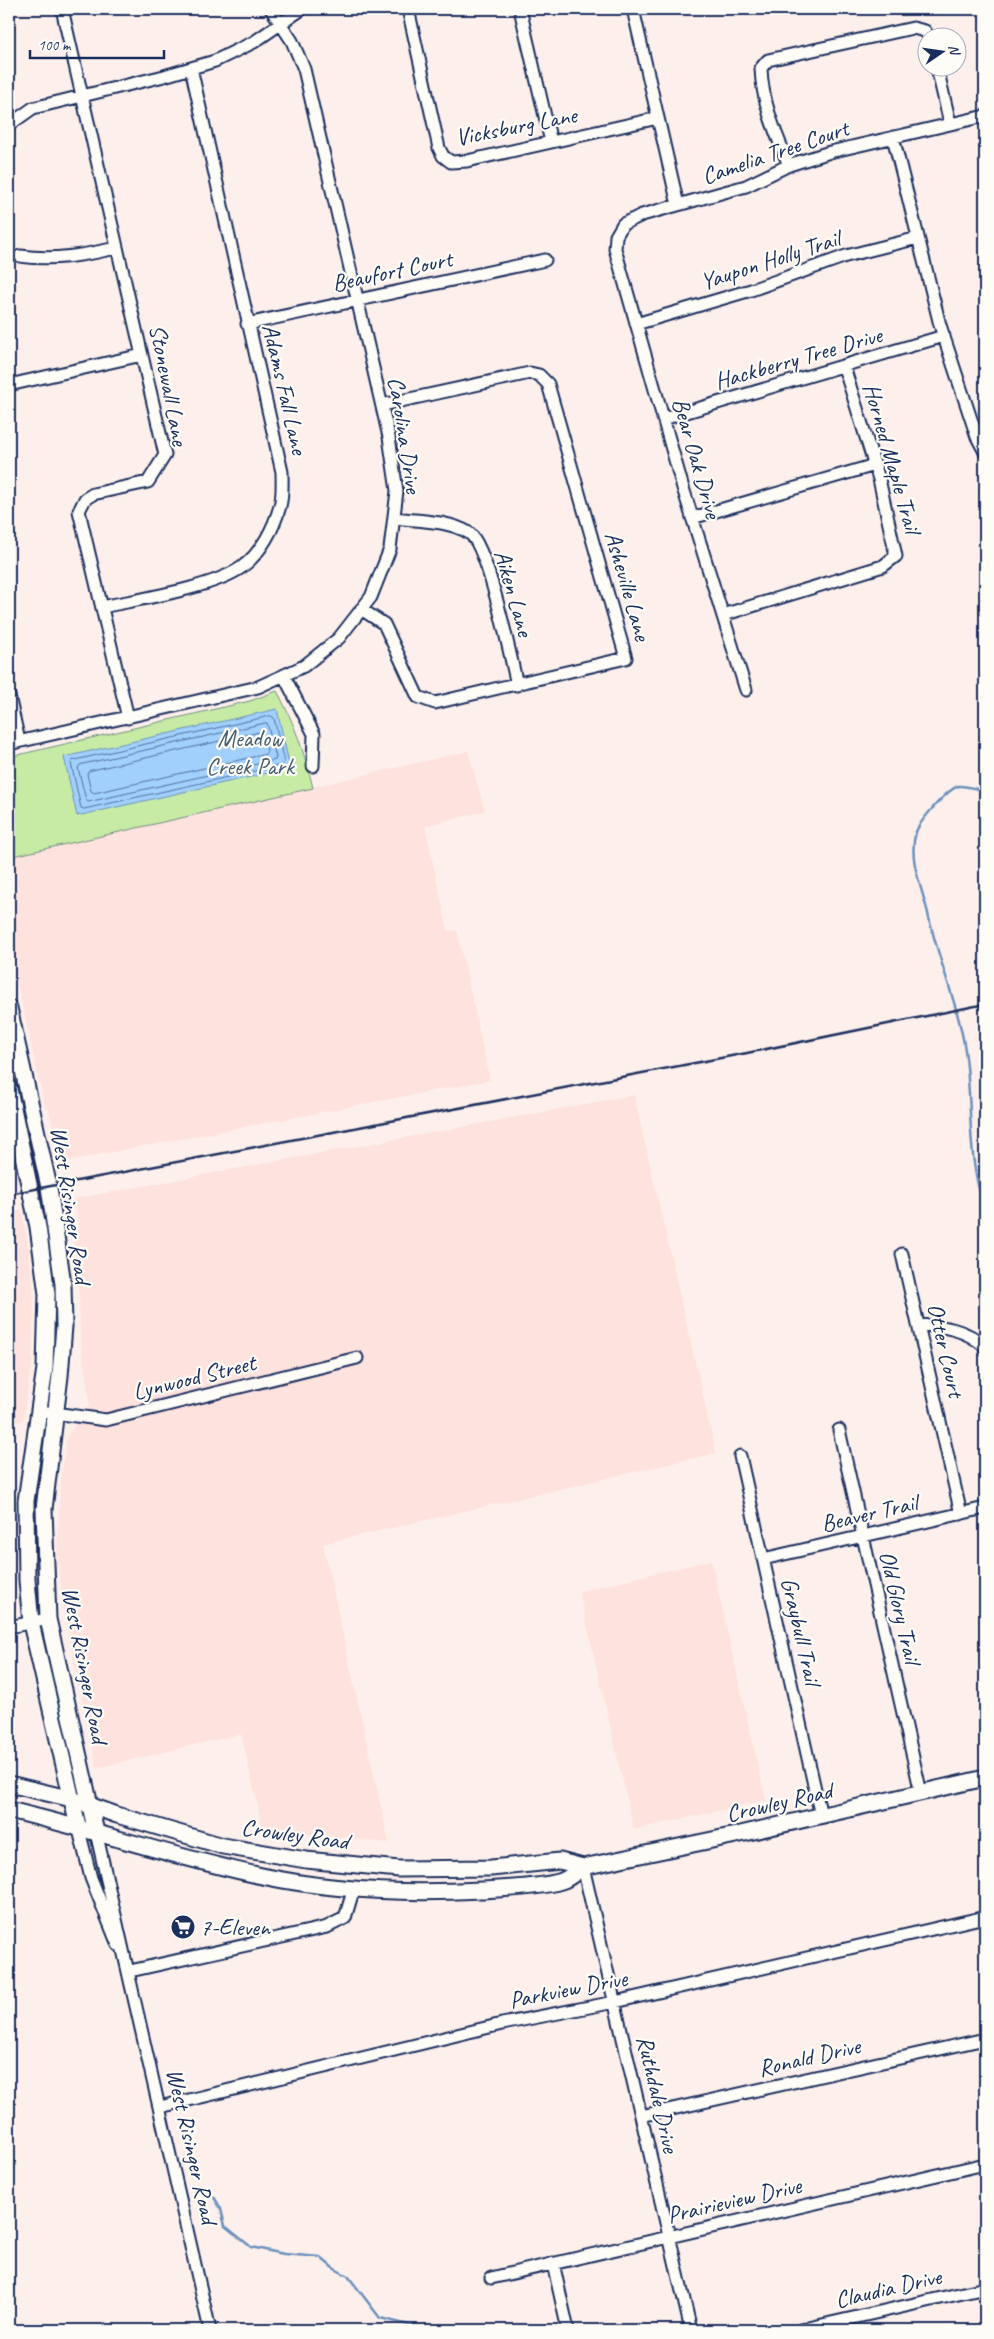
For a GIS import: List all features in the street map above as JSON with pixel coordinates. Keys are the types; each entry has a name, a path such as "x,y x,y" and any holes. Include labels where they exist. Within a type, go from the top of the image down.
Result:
{"main road":[{"name":"West Risinger Road","path":"9,1008 49,1187 59,1244 63,1284 64,1326 44,1509 48,1619 96,1832"},
{"name":"West Risinger Road","path":"9,1089 38,1227 47,1294 45,1368 26,1501 31,1623 78,1826"},
{"name":"Crowley Road","path":"9,1810 78,1826 263,1876 354,1888 404,1891 505,1888 564,1880 583,1867 821,1816 985,1778"},
{"name":"Crowley Road","path":"9,1784 72,1799 223,1846 306,1860 399,1870 491,1868 560,1860 583,1867"}],"street":[{"name":"Stonewall Lane","path":"62,9 165,455 157,471 148,482 93,494 84,500 79,512 128,718"},
{"name":"Carolina Drive","path":"14,743 258,687 304,666 339,638 372,596 390,549 397,491 382,405 304,69 292,41 271,9"},
{"path":"9,125 33,108 215,61 254,42 302,9"},
{"name":"Vicksburg Lane","path":"408,9 434,130 443,156 451,162 458,163 658,118"},
{"path":"520,9 551,142"},
{"path":"633,9 678,205"},
{"path":"789,165 772,124 761,82 761,68 768,60 916,29"},
{"name":"Adams Fall Lane","path":"102,607 214,581 242,567 258,550 272,529 281,504 282,472 247,324 191,68"},
{"path":"940,78 950,123"},
{"name":"Camelia Tree Court","path":"616,236 623,224 642,215 746,186 789,165 830,152 985,116"},
{"path":"893,137 944,336 977,438 985,452"},
{"name":"Bear Oak Drive","path":"616,236 615,249 663,419 746,690"},
{"name":"Yaupon Holly Trail","path":"636,324 751,290 846,256 918,238"},
{"path":"20,256 45,259 74,258 117,248"},
{"name":"Beaufort Court","path":"247,324 545,260"},
{"name":"Hackberry Tree Drive","path":"663,419 944,336"},
{"path":"9,385 142,355"},
{"name":"Horned Maple Trail","path":"722,615 884,566 896,556 896,549 875,465 844,367"},
{"name":"Asheville Lane","path":"361,610 384,624 418,696 435,703 626,658 548,384 539,375 530,373 382,405"},
{"path":"692,518 875,465"},
{"name":"Aiken Lane","path":"394,518 453,525 471,534 483,553 517,685"},
{"path":"284,676 314,734 313,766"},
{"path":"9,696 14,743"},
{"name":"Otter Court","path":"902,1254 960,1514"},
{"path":"918,1325 942,1326 960,1331 978,1340 985,1347"},
{"name":"Lynwood Street","path":"39,1411 106,1420 357,1358"},
{"name":"Old Glory Trail","path":"839,1430 921,1793"},
{"name":"Graybull Trail","path":"740,1456 821,1816"},
{"name":"Beaver Trail","path":"763,1560 985,1508"},
{"path":"9,1627 48,1619"},
{"name":"West Risinger Road","path":"78,1826 102,1909 130,1972"},
{"name":"West Risinger Road","path":"96,1832 130,1972 210,2330"},
{"name":"Ruthdale Drive","path":"583,1867 691,2330"},
{"name":"Crowley Road","path":"130,1972 327,1928 345,1918 354,1888"},
{"name":"Parkview Drive","path":"160,2107 493,2026 615,2002 985,1917"},
{"name":"Ronald Drive","path":"642,2116 985,2039"},
{"name":"Prairieview Drive","path":"491,2278 985,2164"},
{"path":"553,2263 568,2330"},
{"name":"Claudia Drive","path":"800,2330 985,2288"}],"shaded area":[{"path":"468,751 485,811 425,826 448,931 457,930 490,1080 61,1162 48,1107 45,1108 14,969 18,968 9,926 9,857"},
{"path":"634,1095 716,1453 323,1544 389,1843 263,1829 241,1734 97,1768 62,1604 57,1548 61,1475 67,1436 90,1405 80,1338 79,1293 72,1229 80,1229 73,1199"},
{"path":"22,1210 32,1272 34,1300 32,1362 23,1420 9,1424 9,1213"},
{"path":"711,1560 766,1800 634,1830 579,1591"}],"green space":[{"name":"Meadow Creek Park","path":"277,691 289,714 298,738 313,788 9,857 9,757 250,701"}],"water":[{"path":"277,709 290,768 77,816 64,757"}],"waterway":[{"path":"985,789 966,786 954,788 928,813 916,832 914,843 917,875 962,1033 967,1070 972,1150 979,1189 985,1208"},
{"path":"201,2186 214,2197 221,2209 225,2226 251,2247 284,2254 320,2257 333,2268 348,2276 380,2318 430,2330"}],"railway":[{"path":"9,1194 747,1053 985,1004"}],"place":[{"name":"7-Eleven","path":"183,1927"}]}
